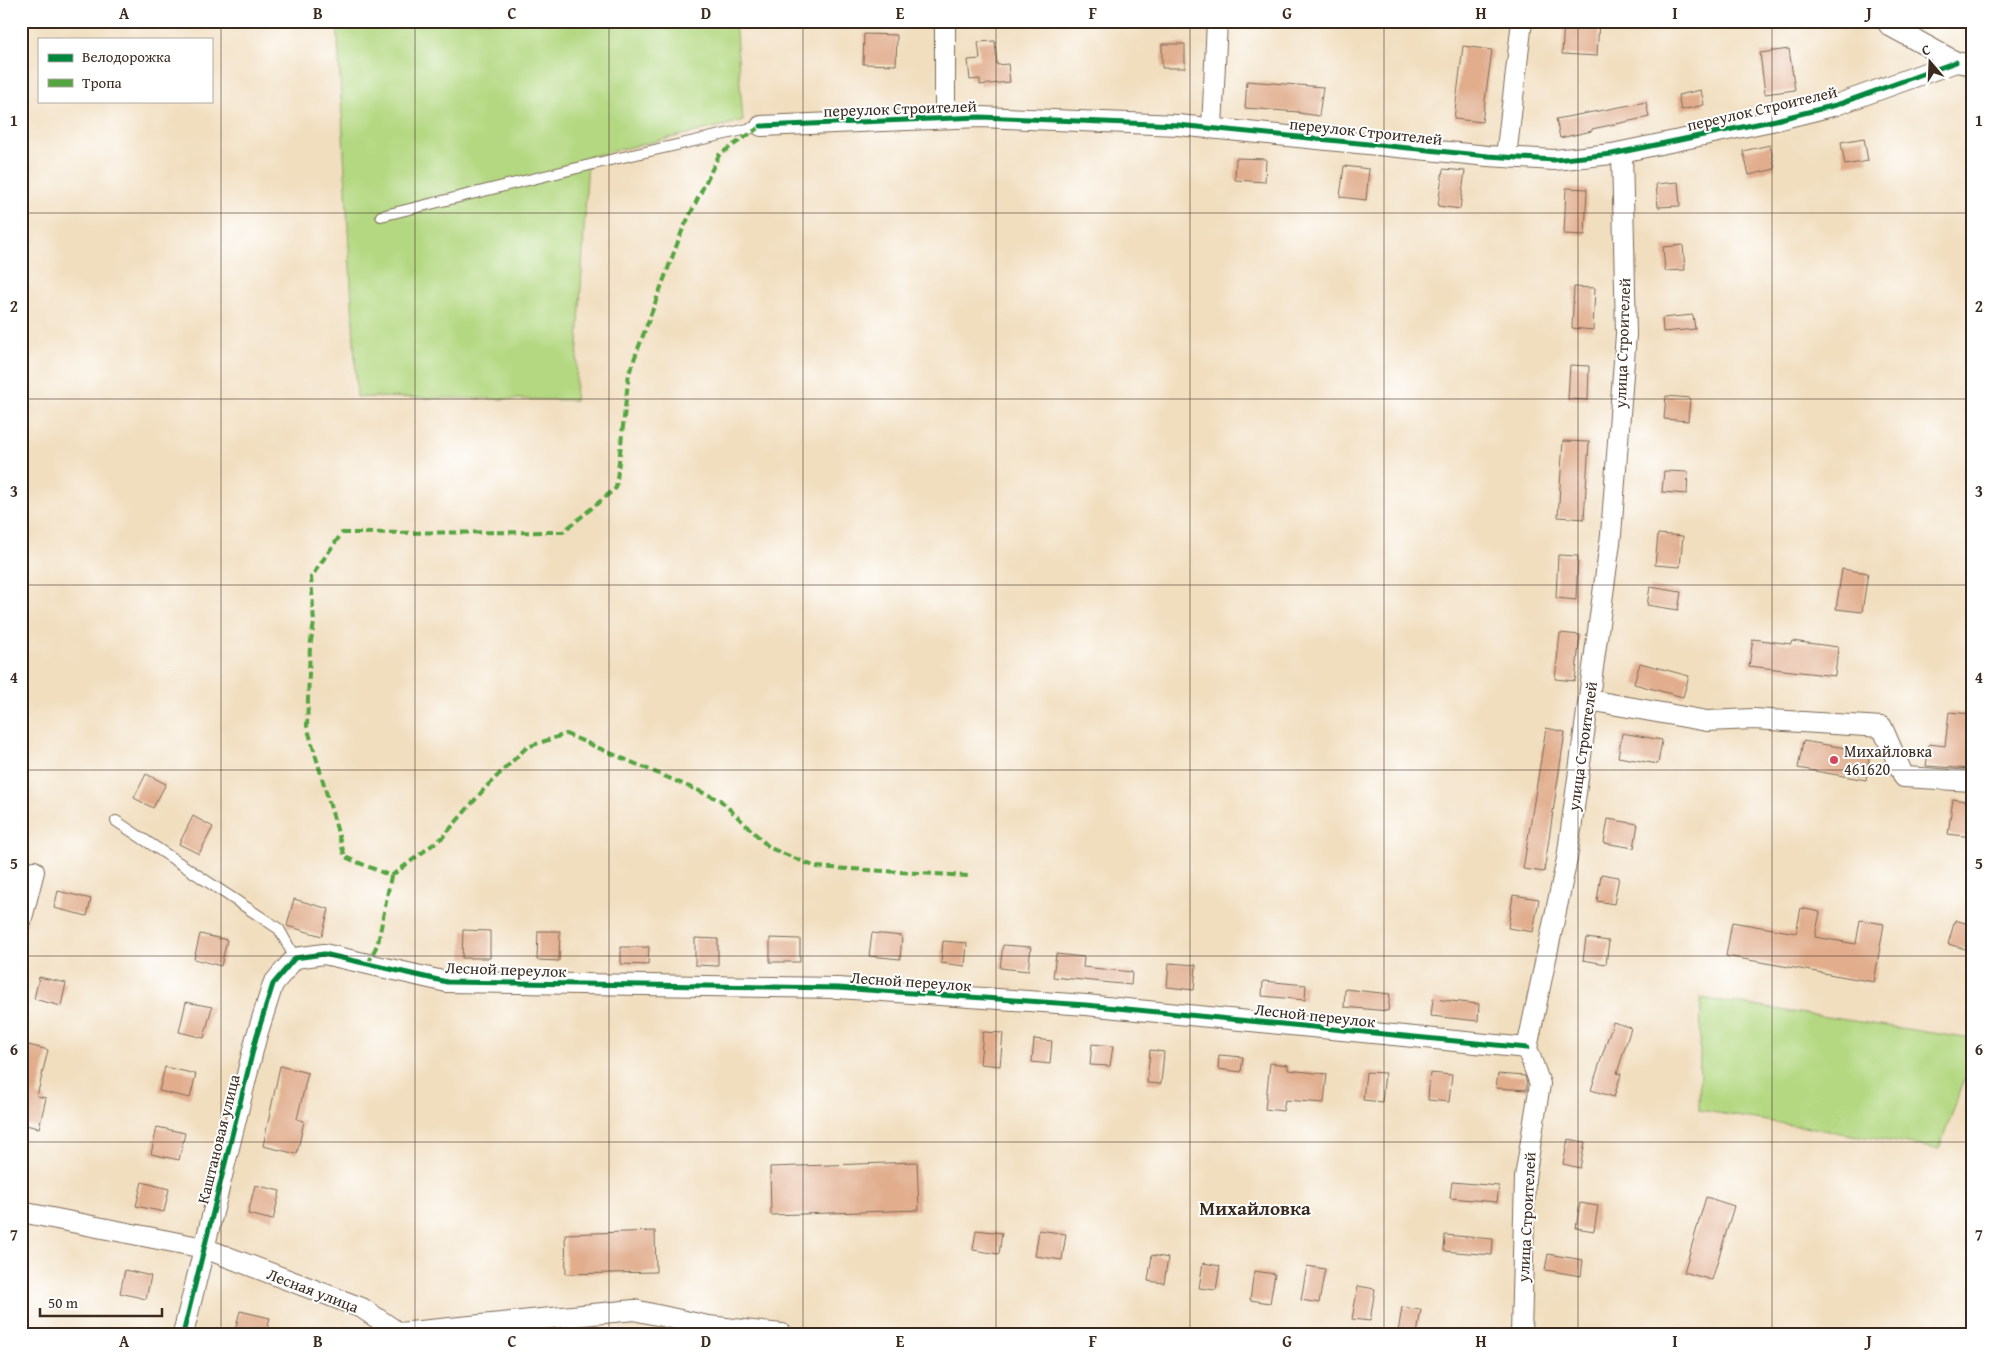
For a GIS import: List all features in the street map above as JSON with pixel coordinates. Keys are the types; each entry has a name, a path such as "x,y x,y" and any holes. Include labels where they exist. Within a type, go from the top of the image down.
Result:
{"street":[{"path":"944,21 945,118"},
{"path":"1212,128 1217,21"},
{"path":"1506,157 1522,21"},
{"path":"1886,21 1890,26 1967,63"},
{"name":"переулок Строителей","path":"760,126 980,117 1178,125 1554,160 1622,152 1776,120 1836,105 1967,63"},
{"name":"улица Строителей","path":"1521,1334 1525,1178 1540,1084 1527,1048 1567,860 1611,535 1626,334 1622,152"},
{"path":"1589,700 1707,721 1754,720 1882,727 1904,778 1972,781"},
{"path":"21,922 34,871"},
{"name":"Лесной переулок","path":"295,958 324,954 447,982 838,988 1086,1005 1527,1048"},
{"name":"Каштановая улица","path":"183,1334 256,1038 274,984 295,958"},
{"name":"Лесная улица","path":"21,1212 204,1248 362,1308 399,1333 634,1310 708,1326 782,1334"}],"lane":[{"path":"381,216 610,160 760,126"},
{"path":"116,821 279,929 295,958"}],"green space":[{"path":"337,21 735,21 743,121 588,157 575,400 357,397"},
{"path":"1701,998 1972,1039 1972,1059 1939,1149 1699,1110"}],"building":[{"path":"1564,21 1599,21 1597,56 1562,54"},
{"path":"864,34 897,35 896,65 863,64"},
{"path":"995,41 997,65 1008,64 1010,82 980,85 980,79 970,80 968,60 980,59 978,42"},
{"path":"1162,44 1185,44 1185,68 1162,68"},
{"path":"1463,46 1492,50 1482,122 1454,119"},
{"path":"1789,49 1795,90 1765,94 1760,53"},
{"path":"1247,81 1323,87 1319,116 1299,112 1245,108"},
{"path":"1701,90 1704,105 1681,110 1678,95"},
{"path":"1646,102 1649,117 1560,138 1556,119"},
{"path":"1864,138 1868,161 1845,165 1841,142"},
{"path":"1770,145 1775,169 1749,175 1743,151"},
{"path":"1236,158 1266,159 1265,182 1235,180"},
{"path":"1344,166 1369,169 1366,200 1340,197"},
{"path":"1443,169 1465,171 1460,209 1438,206"},
{"path":"1678,182 1680,206 1658,207 1656,184"},
{"path":"1566,188 1587,189 1585,235 1564,234"},
{"path":"1683,245 1685,270 1665,271 1663,247"},
{"path":"1574,287 1595,288 1593,330 1572,328"},
{"path":"1693,315 1695,329 1663,332 1662,318"},
{"path":"1570,365 1589,366 1588,400 1568,399"},
{"path":"1666,396 1690,398 1688,421 1664,419"},
{"path":"1563,441 1589,442 1584,519 1558,517"},
{"path":"1664,471 1688,472 1687,494 1662,492"},
{"path":"1658,534 1683,536 1680,567 1655,565"},
{"path":"1558,555 1578,556 1576,600 1556,598"},
{"path":"1842,569 1868,573 1862,612 1836,609"},
{"path":"1650,587 1681,592 1678,610 1647,605"},
{"path":"1560,633 1580,635 1575,681 1555,679"},
{"path":"1753,639 1791,644 1792,641 1838,647 1835,676 1749,666"},
{"path":"1640,663 1689,676 1683,697 1634,684"},
{"path":"1949,712 1972,714 1972,769 1926,766 1929,744 1945,746"},
{"path":"1546,728 1565,732 1544,872 1523,869"},
{"path":"1622,733 1662,740 1658,764 1618,757"},
{"name":"Михайловка 461620","path":"1803,741 1870,752 1866,780 1798,768"},
{"path":"146,774 166,784 153,808 134,798"},
{"path":"1953,799 1972,802 1972,837 1948,834"},
{"path":"193,816 213,827 199,854 179,844"},
{"path":"1608,819 1638,824 1634,848 1604,843"},
{"path":"1601,874 1619,877 1614,904 1597,901"},
{"path":"58,891 91,899 87,916 54,908"},
{"path":"1513,895 1539,899 1533,932 1508,928"},
{"path":"294,899 329,909 322,936 287,926"},
{"path":"1801,908 1820,912 1815,937 1856,944 1860,920 1884,924 1874,982 1726,956 1732,922 1796,933"},
{"path":"1955,920 1972,925 1972,951 1948,944"},
{"path":"463,930 490,931 490,958 462,958"},
{"path":"538,931 560,931 559,961 537,960"},
{"path":"872,933 902,936 900,959 869,956"},
{"path":"200,934 227,940 221,966 194,959"},
{"path":"695,938 718,939 718,966 695,965"},
{"path":"770,938 800,939 800,962 770,962"},
{"path":"1586,938 1609,941 1606,964 1583,960"},
{"path":"943,941 967,943 965,966 941,963"},
{"path":"1003,945 1031,947 1028,971 1000,968"},
{"path":"621,947 649,947 648,965 621,964"},
{"path":"1056,954 1084,957 1083,967 1132,972 1131,985 1053,977"},
{"path":"1169,963 1196,965 1194,990 1167,987"},
{"path":"39,977 66,983 61,1006 34,999"},
{"path":"1263,981 1306,985 1305,1000 1262,996"},
{"path":"1345,989 1390,994 1388,1011 1344,1007"},
{"path":"1433,999 1479,1004 1478,1021 1431,1016"},
{"path":"186,1002 212,1007 204,1038 179,1032"},
{"path":"1613,1022 1631,1028 1617,1073 1621,1074 1614,1097 1591,1090"},
{"path":"983,1032 1003,1033 1000,1066 980,1064"},
{"path":"1034,1039 1052,1041 1050,1064 1032,1062"},
{"path":"21,1043 48,1050 37,1096 46,1098 39,1128 21,1124"},
{"path":"1092,1044 1113,1046 1110,1066 1090,1065"},
{"path":"1150,1050 1164,1052 1161,1084 1147,1083"},
{"path":"1219,1055 1243,1057 1241,1072 1218,1069"},
{"path":"1270,1063 1288,1065 1288,1070 1327,1074 1324,1103 1285,1100 1283,1111 1265,1109"},
{"path":"280,1066 308,1073 297,1119 304,1121 297,1154 263,1146"},
{"path":"165,1067 196,1074 190,1098 159,1091"},
{"path":"1366,1072 1385,1073 1382,1102 1363,1100"},
{"path":"1430,1073 1452,1075 1449,1102 1428,1100"},
{"path":"1498,1074 1525,1076 1527,1090 1496,1088"},
{"path":"157,1127 185,1133 179,1160 151,1154"},
{"path":"1568,1139 1585,1142 1580,1168 1563,1164"},
{"path":"917,1162 919,1210 771,1215 770,1167"},
{"path":"142,1182 169,1189 164,1212 136,1206"},
{"path":"1452,1182 1499,1186 1497,1202 1450,1198"},
{"path":"255,1185 280,1191 273,1220 248,1214"},
{"path":"1706,1197 1734,1206 1712,1280 1684,1272"},
{"path":"1580,1203 1598,1206 1594,1231 1576,1228"},
{"path":"976,1230 1002,1233 999,1254 973,1250"},
{"path":"1039,1230 1066,1234 1062,1260 1035,1256"},
{"path":"655,1231 656,1272 566,1274 565,1234"},
{"path":"1445,1235 1493,1239 1492,1255 1444,1251"},
{"path":"1548,1254 1583,1260 1581,1276 1545,1270"},
{"path":"1152,1255 1168,1258 1164,1283 1148,1281"},
{"path":"1203,1263 1220,1266 1216,1290 1199,1288"},
{"path":"1307,1266 1325,1269 1319,1303 1301,1300"},
{"path":"125,1270 151,1276 146,1299 120,1293"},
{"path":"1254,1271 1275,1274 1270,1303 1250,1300"},
{"path":"1358,1286 1375,1289 1370,1321 1352,1319"},
{"path":"1402,1307 1421,1310 1417,1334 1398,1332"},
{"path":"240,1311 270,1318 266,1334 234,1334"}],"marked path":[{"path":"368,964 378,943 391,876 345,857 307,726 310,647 314,623 311,577 342,533 563,532 616,488 629,373 682,231 719,155 761,126"},
{"path":"391,876 443,837 486,787 527,747 566,734 720,800 770,848 816,867 969,876"}],"cycle path":[{"path":"761,126 980,117 1178,125 1488,156 1554,160 1612,154 1776,120 1836,105 1956,62"},
{"path":"183,1334 256,1038 273,984 295,958 324,954 447,982 838,988 1086,1005 1527,1048"}],"place":[{"name":"Михайловка 461620","path":"1834,760"}],"district":[{"name":"Михайловка","path":"1255,1208"}]}
